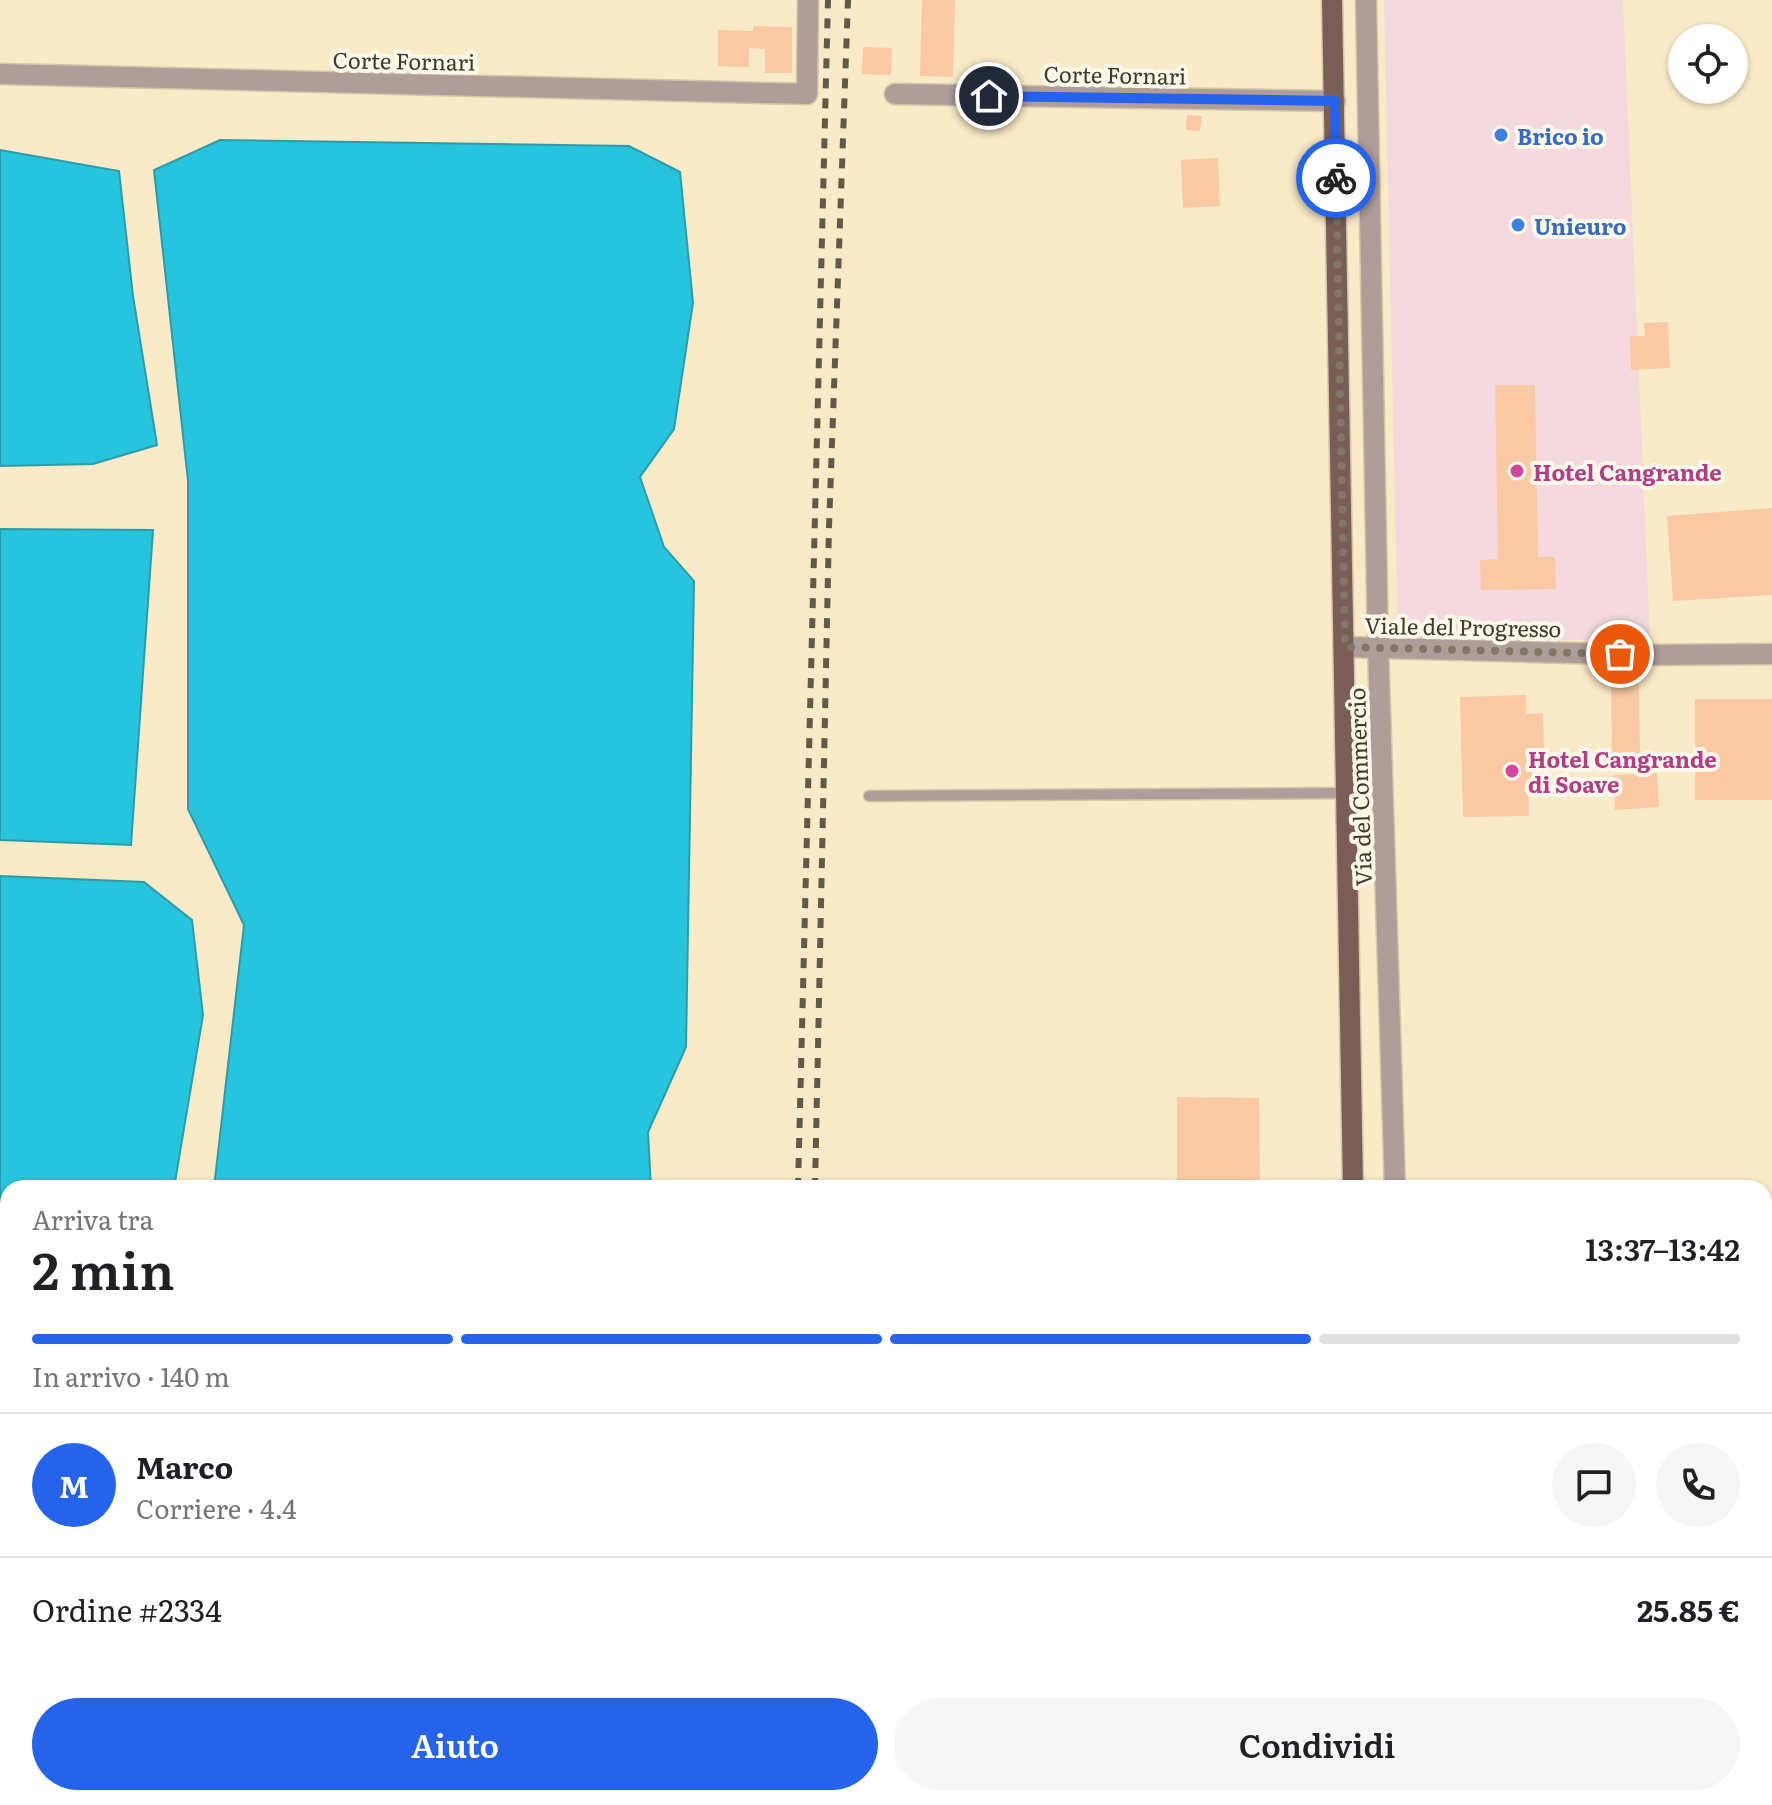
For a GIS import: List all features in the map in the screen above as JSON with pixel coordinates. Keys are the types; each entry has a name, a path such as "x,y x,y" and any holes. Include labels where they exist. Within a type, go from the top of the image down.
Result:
{"main road":[{"path":"1332,0 1353,1180"}],"street":[{"name":"Corte Fornari","path":"0,74 807,94 808,0"},
{"name":"Via del Commercio","path":"1366,0 1378,646 1395,1180"},
{"name":"Corte Fornari","path":"895,94 1335,101"},
{"name":"Viale del Progresso","path":"1345,647 1650,655 1772,654"}],"lane":[{"path":"869,796 1347,793"}],"shaded area":[{"path":"1384,0 1623,0 1650,639 1398,642"}],"water":[{"path":"220,140 629,146 680,172 693,303 674,429 640,477 664,547 694,581 686,1047 648,1132 651,1180 215,1180 244,925 188,809 188,481 154,170"},
{"path":"0,150 119,171 133,296 157,445 93,464 0,466"},
{"path":"0,529 153,530 131,845 0,840"},
{"path":"0,876 144,882 192,920 203,1015 175,1180 0,1180"}],"building":[{"path":"922,0 955,0 953,77 920,76"},
{"path":"753,26 792,27 792,73 765,73 765,49 749,48 749,67 718,66 718,30 753,31"},
{"path":"863,47 892,48 891,75 862,74"},
{"path":"1187,115 1202,116 1200,131 1186,130"},
{"path":"1218,158 1220,206 1183,208 1181,160"},
{"path":"1668,322 1670,368 1631,370 1630,336 1645,336 1644,323"},
{"name":"Hotel Cangrande","path":"1495,385 1535,385 1538,557 1555,557 1556,589 1481,590 1480,560 1498,559"},
{"path":"1772,508 1772,595 1673,601 1667,516"},
{"path":"1611,684 1639,684 1640,756 1612,756"},
{"path":"1526,695 1526,714 1543,713 1545,788 1528,788 1529,816 1463,817 1460,697"},
{"path":"1695,699 1772,699 1772,800 1695,800"},
{"path":"1657,773 1659,807 1615,810 1613,775"},
{"path":"1177,1097 1259,1098 1260,1180 1177,1180"}],"railway":[{"path":"798,1180 828,0"},
{"path":"815,1180 829,527 848,0"}],"way so far":[{"path":"1336,178 1345,647 1620,654"}],"place":[{"name":"Brico io","path":"1501,135"},
{"name":"Unieuro","path":"1518,225"},
{"name":"Hotel Cangrande","path":"1517,471"},
{"name":"Hotel Cangrande di Soave","path":"1512,771"}],"route":[{"path":"989,96 1335,101 1336,178"}]}
